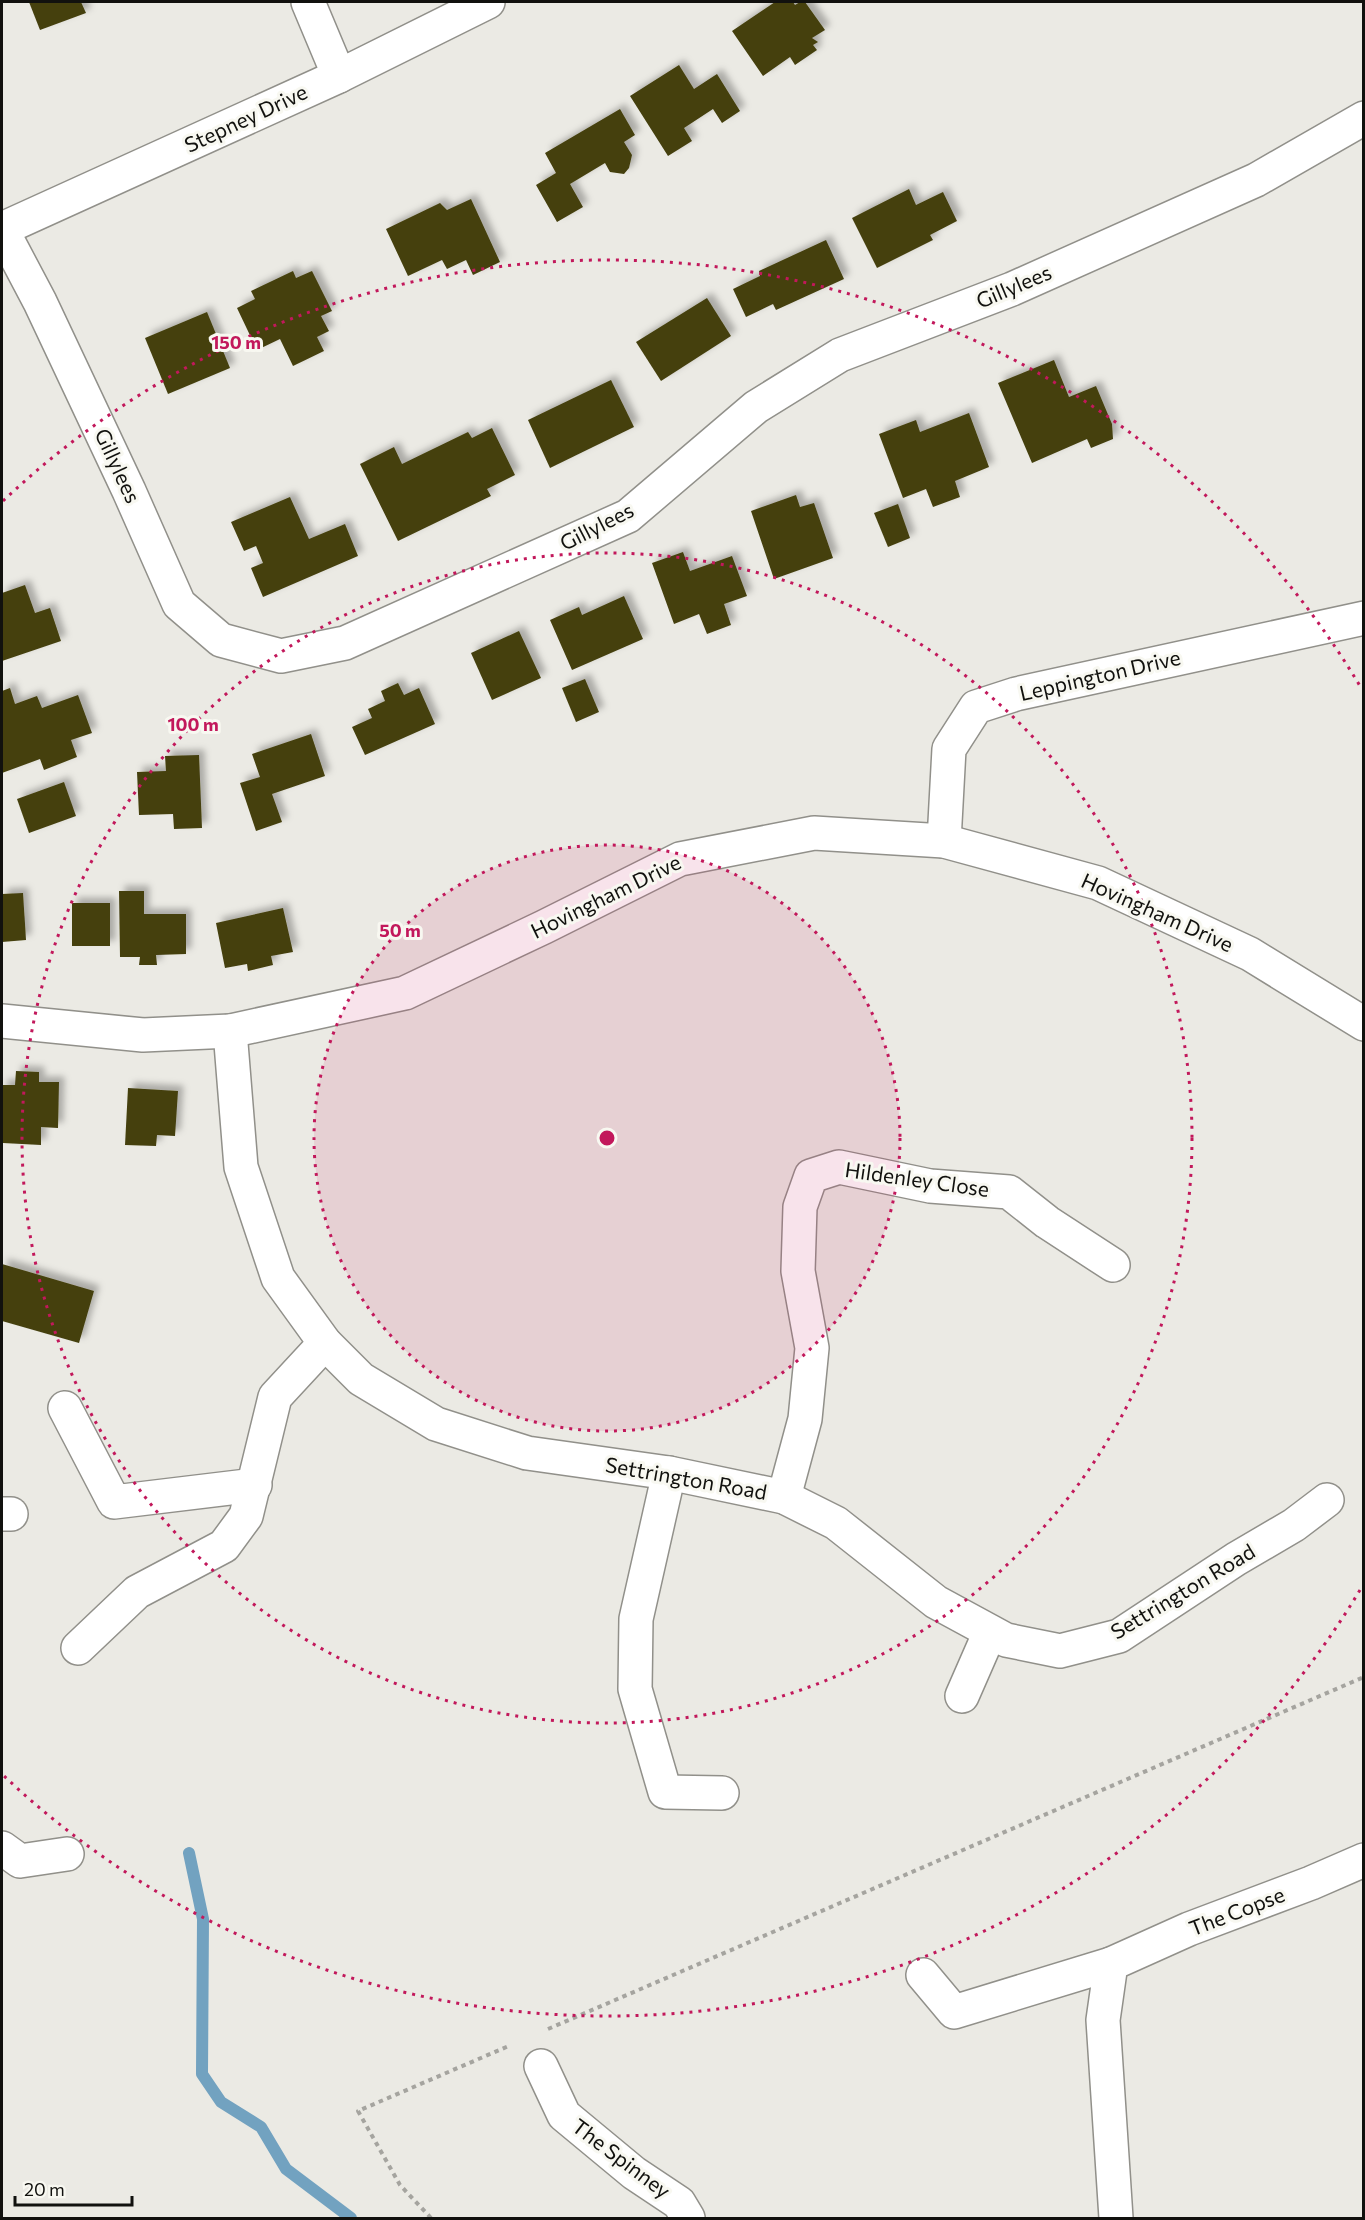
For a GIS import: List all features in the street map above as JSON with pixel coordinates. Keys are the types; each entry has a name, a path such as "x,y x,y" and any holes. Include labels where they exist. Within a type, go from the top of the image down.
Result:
{"street":[{"path":"308,2 339,76"},
{"name":"Stepney Drive","path":"2,229 339,76 488,2"},
{"name":"Gillylees","path":"2,229 40,302 129,491 179,604 221,640 281,656 345,643 628,516 756,407 840,355 1012,289 1245,185 1364,118"},
{"name":"Leppington Drive","path":"944,841 949,748 976,707 1016,694 1364,618"},
{"name":"Hovingham Drive","path":"2,1021 143,1035 230,1030 405,993 680,859 814,833 944,841 1098,883 1250,954 1364,1023"},
{"name":"Settrington Road","path":"230,1030 242,1167 278,1278 325,1343 362,1379 436,1424 527,1453 669,1473 784,1497 836,1524 936,1602 1006,1640 1060,1651 1119,1636 1236,1559 1294,1525 1327,1500"},
{"name":"Hildenley Close","path":"784,1497 805,1419 812,1348 798,1271 800,1207 811,1176 839,1167 930,1186 1010,1192 1047,1222 1113,1265"},
{"path":"78,1648 137,1592 224,1546 246,1516 274,1397 325,1343"},
{"path":"65,1408 114,1502 255,1485"},
{"path":"669,1473 636,1619 634,1689 665,1792 722,1792"},
{"path":"962,1696 990,1632"},
{"path":"2,1848 20,1861 67,1854"},
{"name":"The Copse","path":"923,1975 954,2012 1111,1964 1189,1929 1311,1883 1364,1860"},
{"path":"1111,1964 1103,2020 1116,2218"},
{"name":"The Spinney","path":"541,2066 564,2115 634,2173 679,2204 688,2218"}],"path":[{"path":"544,2031 1364,1677"},
{"path":"431,2218 400,2184 358,2111 511,2045"}],"building":[{"path":"29,2 81,2 86,13 40,30"},
{"path":"775,2 793,2 795,5 805,2 825,30 812,38 818,42 813,45 817,50 795,65 790,57 763,76 732,31"},
{"path":"679,65 694,89 717,74 740,111 722,123 713,109 684,128 692,141 668,156 630,96"},
{"path":"620,109 635,135 624,142 632,155 629,168 624,174 610,172 605,163 570,184 583,207 557,222 536,185 556,173 545,153"},
{"path":"909,189 916,205 943,192 957,221 930,235 933,240 877,268 852,218"},
{"path":"471,199 500,262 473,275 466,260 447,269 442,260 408,276 386,229 440,203 447,210"},
{"path":"826,240 844,279 776,310 773,304 746,317 733,289 760,276 759,271"},
{"path":"293,271 296,278 312,271 332,311 321,316 329,331 317,337 324,351 293,366 280,339 257,350 237,308 255,299 251,291"},
{"path":"707,298 731,336 661,381 636,342"},
{"path":"207,312 230,368 168,394 145,338"},
{"path":"1054,360 1069,397 1096,386 1112,424 1113,439 1091,448 1087,439 1032,463 998,383"},
{"path":"611,380 634,427 550,468 528,420"},
{"path":"969,413 989,467 955,481 960,497 933,507 926,489 903,498 879,434 916,420 920,432"},
{"path":"492,428 515,475 487,489 491,496 398,541 360,464 394,447 402,464 468,432 472,438"},
{"path":"796,495 800,507 814,503 833,558 774,579 751,511"},
{"path":"290,497 309,539 345,524 358,556 263,597 251,568 263,563 256,546 244,551 231,522"},
{"path":"898,504 910,538 888,547 874,513"},
{"path":"683,552 690,571 732,556 747,596 724,604 731,625 707,634 699,614 674,624 652,563"},
{"path":"25,585 35,613 50,608 61,641 2,661 2,593"},
{"path":"624,596 643,639 572,670 550,620 579,607 582,615"},
{"path":"519,631 541,678 492,700 471,653"},
{"path":"585,679 599,712 576,722 562,688"},
{"path":"398,683 404,695 419,688 435,724 365,755 352,727 372,718 368,709 385,701 381,691"},
{"path":"10,688 15,704 37,696 42,708 78,695 92,733 71,740 77,757 44,770 40,759 2,773 2,691"},
{"path":"311,734 325,776 272,794 282,822 256,831 240,783 260,777 252,754"},
{"path":"199,755 202,828 174,829 173,814 139,815 137,772 166,771 165,756"},
{"path":"64,782 76,816 29,833 17,799"},
{"path":"119,891 144,891 144,914 186,914 186,954 156,955 157,965 139,965 140,957 120,957"},
{"path":"23,893 26,940 2,942 2,894"},
{"path":"72,903 110,903 110,946 72,946"},
{"path":"283,908 293,952 271,956 273,965 248,971 247,964 225,968 216,923"},
{"path":"16,1071 39,1072 39,1082 59,1082 58,1128 41,1127 41,1145 3,1143 2,1085 15,1085"},
{"path":"128,1088 178,1091 175,1136 157,1135 156,1146 125,1145"},
{"path":"2,1264 94,1291 79,1343 2,1321"}],"waterway":[{"path":"189,1853 203,1919 202,2074 221,2102 261,2127 286,2169 351,2218"}]}
